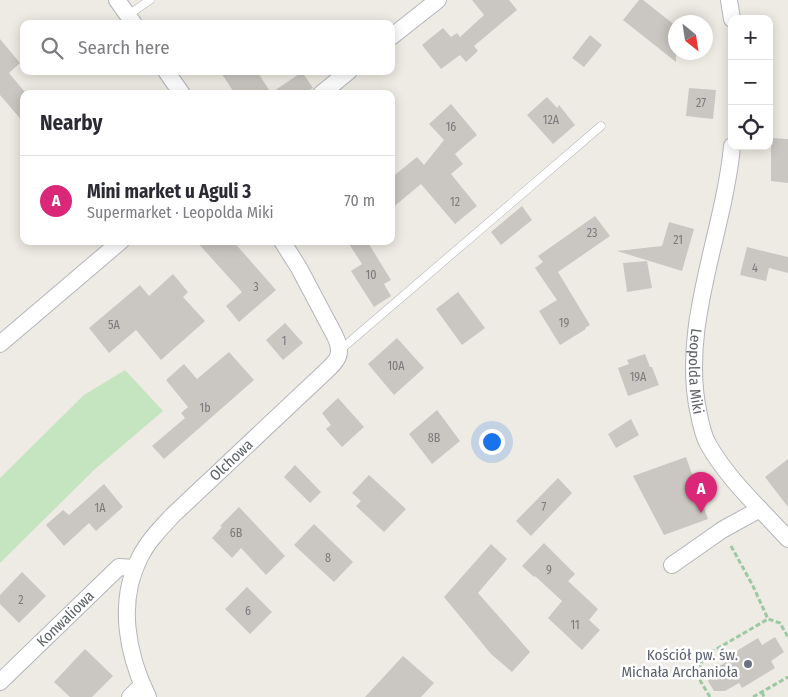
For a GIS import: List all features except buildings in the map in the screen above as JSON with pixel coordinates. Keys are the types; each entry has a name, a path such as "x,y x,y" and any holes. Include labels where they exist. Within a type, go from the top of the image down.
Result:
{"street":[{"path":"117,0 131,19"},
{"path":"395,35 438,0"},
{"path":"729,0 731,15"},
{"path":"169,75 179,90"},
{"path":"326,90 344,75"},
{"name":"Leopolda Miki","path":"731,150 726,190 698,319 694,361 694,384 697,405 707,442 730,476 788,539"},
{"path":"0,344 116,245"},
{"path":"285,245 299,268 335,336 339,351"},
{"name":"Olchowa","path":"145,691 128,638 128,602 135,568 140,556 173,515 324,374 336,360 339,351"},
{"path":"672,565 722,530 760,509"},
{"name":"Konwaliowa","path":"0,682 119,567 135,568"},
{"path":"130,697 145,691"}],"lane":[{"path":"131,19 150,0"},
{"path":"339,351 601,126"}],"path":[{"path":"722,530 753,586 768,619 780,623 788,637"},
{"path":"710,697 698,677 703,657 768,619"},
{"path":"753,697 788,677"},
{"path":"762,692 764,697"}],"green space":[{"path":"125,370 163,411 94,470 0,563 0,478 84,395"}],"place":[{"name":"Mini market u Aguli 3","path":"701,513"},
{"name":"Kościół pw. św. Michała Archanioła","path":"748,664"}]}
